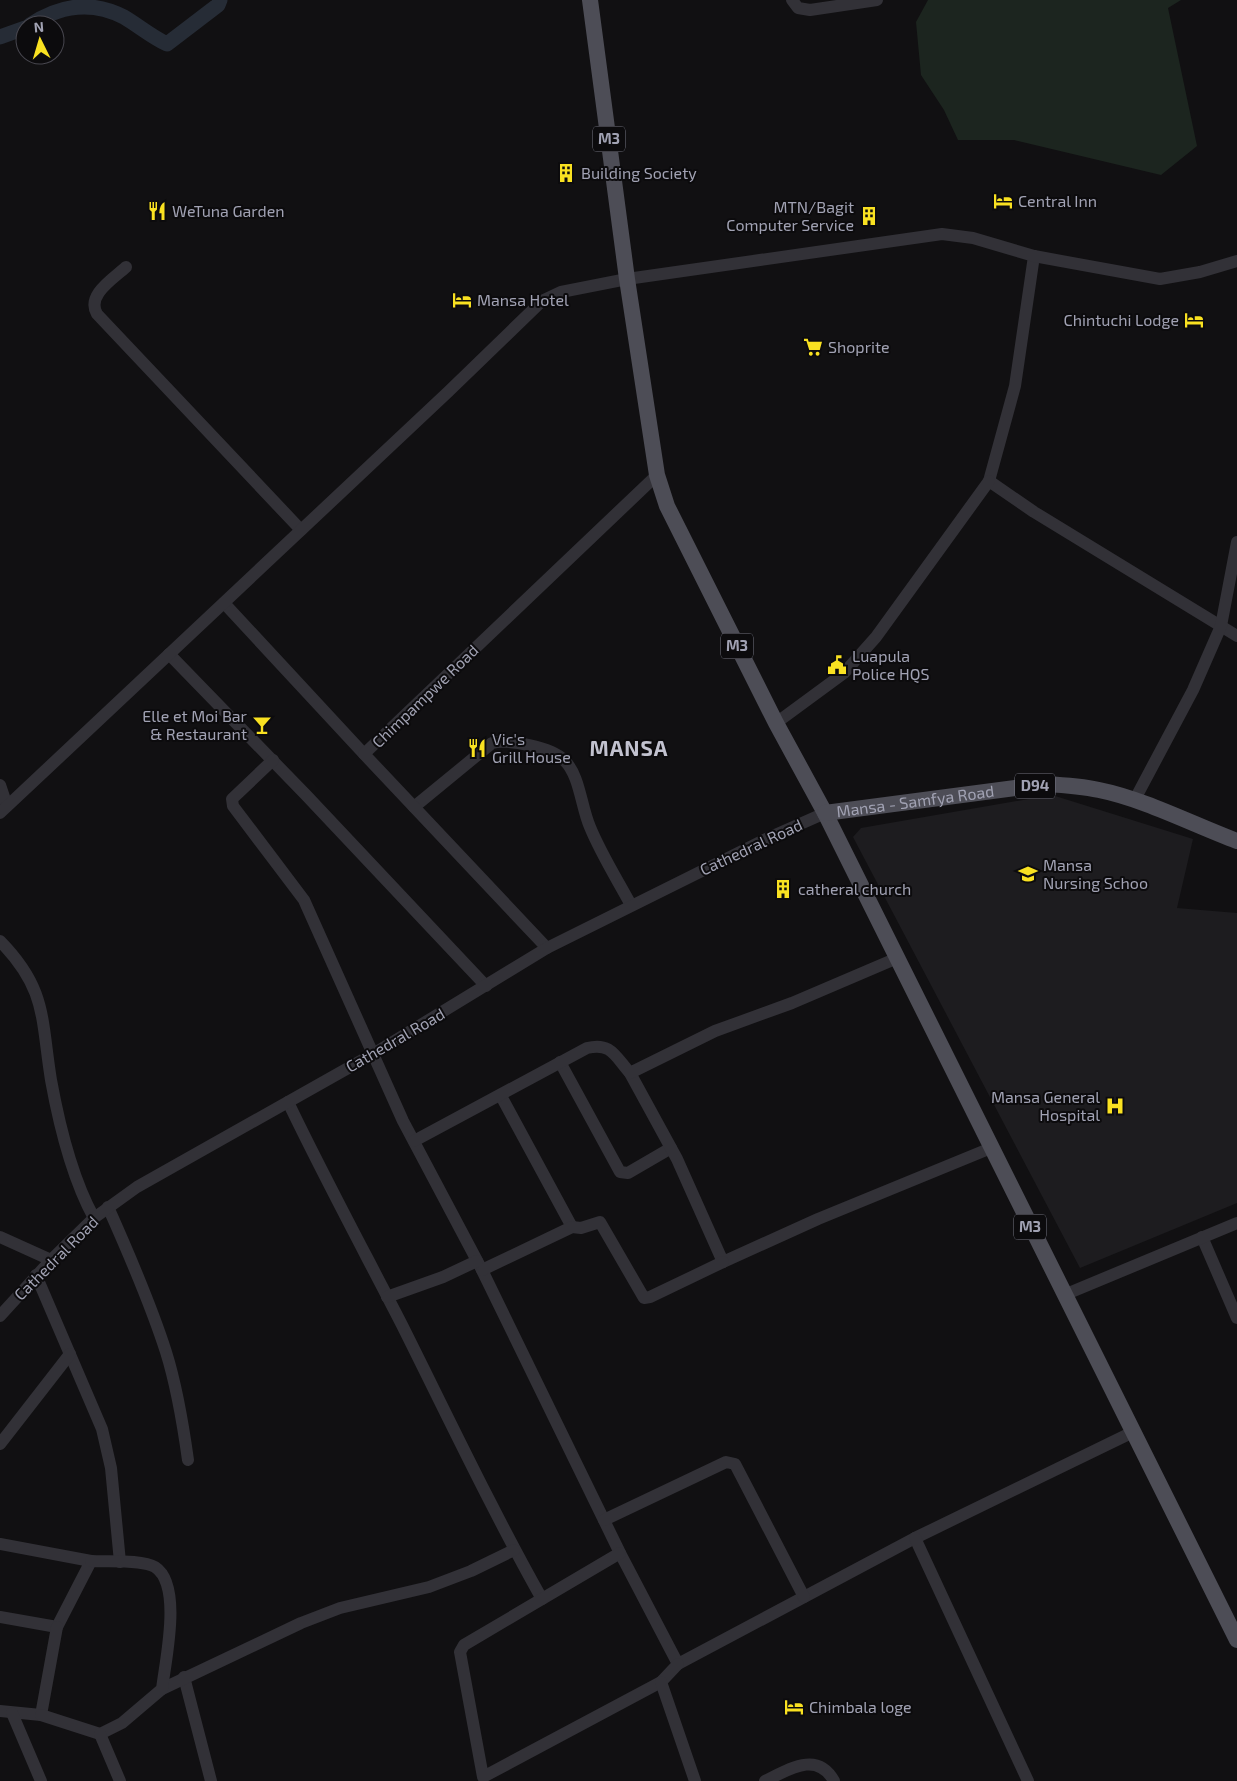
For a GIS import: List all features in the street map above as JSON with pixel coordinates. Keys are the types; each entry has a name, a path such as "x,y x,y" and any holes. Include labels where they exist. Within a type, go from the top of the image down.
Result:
{"main road":[{"name":"M3","path":"591,1 627,279 657,475 667,506 776,723 825,814 895,959 1237,1640"},
{"name":"Mansa - Samfya Road","path":"825,814 1045,784 1101,790 1134,801 1237,842"}],"street":[{"path":"792,0 798,8 810,10 877,0"},
{"path":"4,810 542,301 560,292 627,279 942,234 973,238 1034,256 1160,279 1200,272 1237,261"},
{"path":"776,723 844,673 876,637 989,481 1015,386 1034,256"},
{"path":"126,267 98,293 94,300 94,308 97,314 301,530"},
{"name":"Chimpampwe Road","path":"547,948 364,754 657,475"},
{"path":"989,481 1034,512 1237,636"},
{"path":"1134,801 1194,690 1221,626 1237,542"},
{"path":"224,603 364,754"},
{"path":"169,654 486,986"},
{"path":"414,806 492,743 504,740 554,752 565,760 574,777 589,825 631,905"},
{"path":"272,760 232,799 233,806 304,900 414,1141 480,1265 620,1553 678,1664"},
{"path":"0,785 4,810"},
{"name":"Cathedral Road","path":"0,1316 50,1260 94,1218 108,1206 137,1187 373,1054 547,948 764,840 825,814"},
{"path":"0,940 19,960 34,984 40,1004 52,1081 72,1169 84,1200 94,1218"},
{"path":"630,1073 715,1031 792,1004 895,959"},
{"path":"414,1141 501,1096 587,1048 603,1046 608,1048 630,1073 671,1148 723,1262"},
{"path":"560,1062 620,1172 628,1173 671,1148"},
{"path":"501,1096 572,1227"},
{"path":"288,1102 334,1197 388,1297 514,1550 542,1599"},
{"path":"388,1297 480,1265 572,1227 581,1228 602,1223 644,1298 650,1298 723,1262 818,1219 991,1148"},
{"path":"108,1206 153,1313 166,1353 181,1411 188,1460"},
{"path":"1064,1295 1237,1223"},
{"path":"0,1237 50,1260"},
{"path":"1202,1237 1237,1318"},
{"path":"36,1276 102,1429 111,1468 120,1562"},
{"path":"0,1444 70,1354"},
{"path":"620,1553 464,1645 460,1652 482,1779 661,1682 678,1664 916,1538 1133,1432"},
{"path":"604,1520 726,1462 731,1462 735,1464 804,1597"},
{"path":"916,1538 1028,1781"},
{"path":"0,1544 91,1561 120,1562 155,1567 160,1572 169,1591 172,1603 162,1689"},
{"path":"6,1712 41,1715 100,1734 122,1723 162,1689 301,1623 340,1608 429,1587 471,1571 514,1550"},
{"path":"41,1715 57,1627 91,1561"},
{"path":"0,1617 57,1627"},
{"path":"184,1677 211,1781"},
{"path":"661,1682 694,1781"},
{"path":"6,1712 41,1781"},
{"path":"100,1734 120,1781"},
{"path":"765,1781 805,1763 816,1764 823,1768 834,1781"}],"shaded area":[{"path":"928,0 1181,0 1168,8 1197,146 1161,175 1014,140 958,140 944,110 921,75 916,22"},
{"name":"Mansa General Hospital","path":"1052,795 1193,839 1177,908 1237,913 1237,1203 1080,1268 853,837 861,828"}],"waterway":[{"name":"MANSA","path":"48,15 76,7 100,8 124,17 167,44 218,5 220,0"},
{"name":"MANSA","path":"0,37 15,32"}],"place":[{"name":"Building Society","path":"566,173"},
{"name":"Central Inn","path":"1003,201"},
{"name":"WeTuna Garden","path":"157,211"},
{"name":"MTN/Bagit Computer Service","path":"869,216"},
{"name":"Mansa Hotel","path":"462,300"},
{"name":"Chintuchi Lodge","path":"1194,320"},
{"name":"Shoprite","path":"813,347"},
{"name":"Luapula Police HQS","path":"837,665"},
{"name":"Elle et Moi Bar & Restaurant","path":"262,725"},
{"name":"Vic's Grill House","path":"477,748"},
{"name":"Mansa Nursing Schoo","path":"1028,874"},
{"name":"catheral church","path":"783,889"},
{"name":"Mansa General Hospital","path":"1115,1106"},
{"name":"Chimbala loge","path":"794,1707"}],"district":[{"name":"MANSA","path":"629,749"}]}
